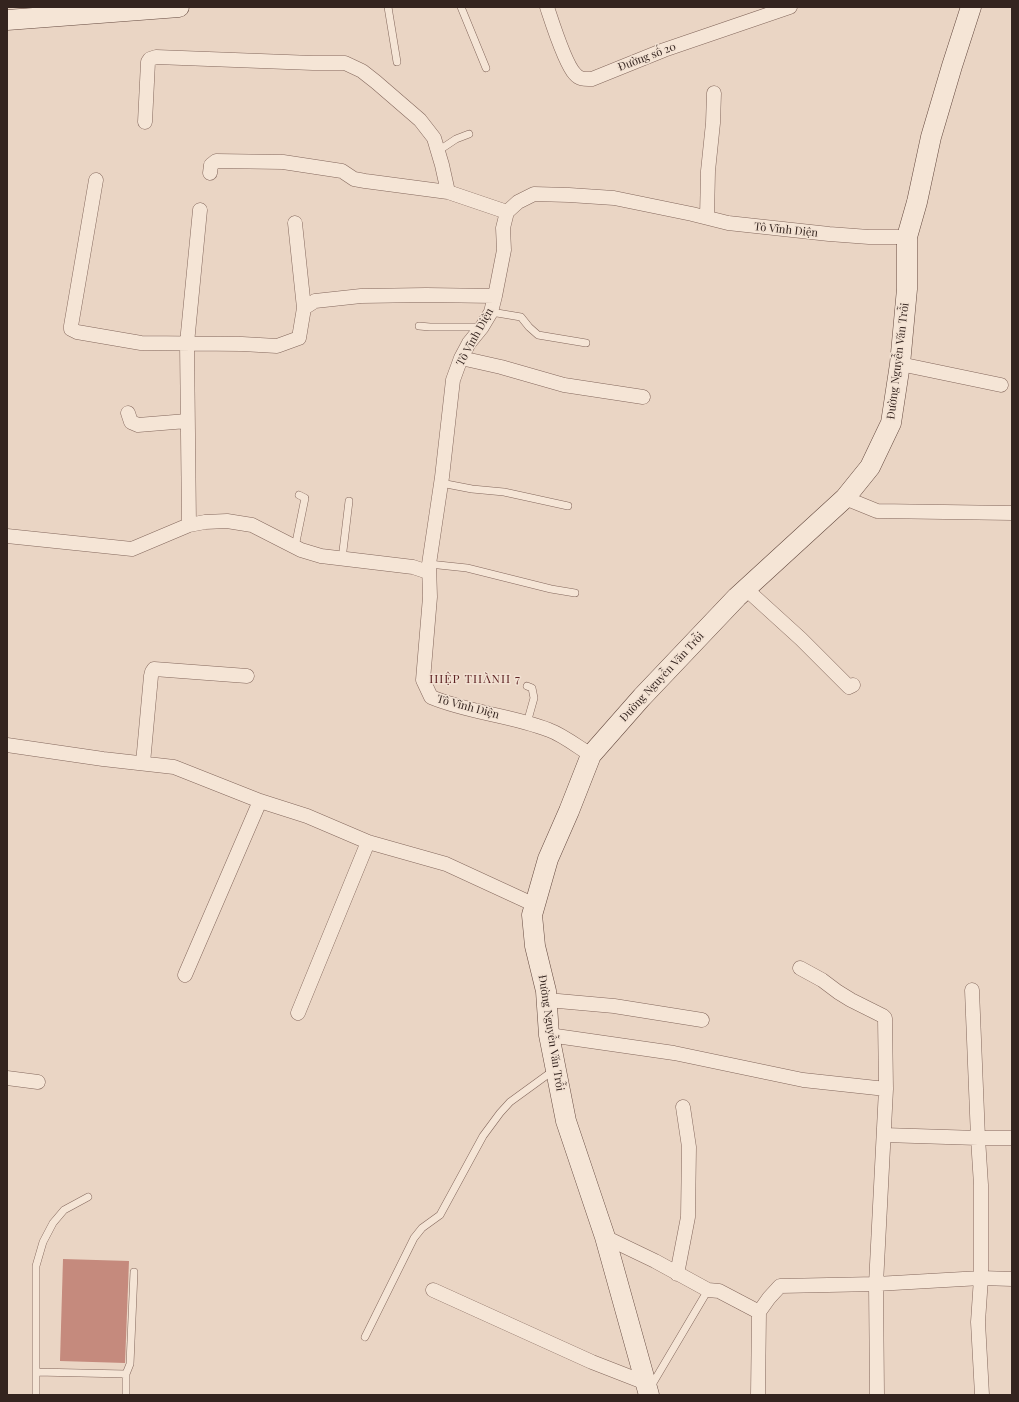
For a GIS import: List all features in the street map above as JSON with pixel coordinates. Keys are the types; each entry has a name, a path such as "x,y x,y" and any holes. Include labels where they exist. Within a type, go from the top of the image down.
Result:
{"street":[{"path":"7,20 179,7"},
{"name":"Đường số 20","path":"547,7 567,60 575,75 583,80 592,78 664,50 790,7"},
{"name":"Đường Nguyễn Văn Trỗi","path":"648,1390 605,1237 566,1121 549,1035 546,991 535,946 532,915 548,859 591,755 642,697 746,589 845,498 870,467 891,423 900,364 907,289 907,237 917,202 931,137 971,7"},
{"path":"145,122 148,62 150,59 156,57 313,63 345,62 362,71 420,120 434,138 448,192"},
{"path":"706,217 714,93"},
{"path":"210,173 211,165 216,161 283,162 342,172 354,179 448,192 506,212"},
{"path":"96,180 71,329 77,332 141,343 242,344 277,346 299,338 304,308 295,223"},
{"name":"Tô Vĩnh Diện","path":"591,755 550,730 502,716 444,702 431,697 423,680 430,597 429,568 453,380 461,358 469,343 482,327 491,312 504,250 503,228 506,212 518,202 534,194 569,195 614,198 728,223 822,234 869,237 907,237"},
{"path":"189,525 187,343 200,210"},
{"path":"304,308 315,301 361,296 495,296"},
{"path":"461,358 501,367 564,385 643,397"},
{"path":"900,364 1001,385"},
{"path":"128,413 131,422 138,425 187,421"},
{"path":"845,498 877,511 1012,513"},
{"path":"7,536 132,549 189,525 205,522 227,521 252,525 295,547 321,556 429,568"},
{"path":"746,589 801,639 849,687 852,685"},
{"path":"143,763 151,676 154,669 248,676"},
{"path":"7,745 174,767 260,801 307,816 368,842 446,864 535,905"},
{"path":"185,975 260,801"},
{"path":"298,1013 368,842"},
{"path":"800,968 822,980 845,996 885,1018 886,1089 876,1284 878,1395"},
{"path":"972,990 981,1185 981,1278 978,1322 982,1395"},
{"path":"547,1000 614,1006 702,1020"},
{"path":"549,1035 674,1053 803,1080 886,1089"},
{"path":"7,1078 38,1082"},
{"path":"677,1274 688,1217 689,1147 683,1107"},
{"path":"884,1135 1012,1138"},
{"path":"605,1237 655,1261 708,1290 719,1291 759,1312"},
{"path":"758,1395 759,1312 780,1286 876,1284 981,1278 1012,1279"},
{"path":"434,1290 592,1362 648,1390"}],"lane":[{"path":"388,7 397,62"},
{"path":"461,7 486,68"},
{"path":"438,150 456,139 469,134"},
{"path":"491,312 521,317 529,327 538,334 586,343"},
{"path":"419,326 482,327"},
{"path":"441,483 472,489 504,492 568,506"},
{"path":"295,547 304,498 299,495"},
{"path":"342,559 349,501"},
{"path":"429,568 467,568 551,589 575,593"},
{"path":"527,686 532,688 534,698 528,723"},
{"path":"365,1337 414,1238 422,1228 440,1215 483,1136 492,1123 510,1102 556,1068"},
{"path":"36,1395 36,1266 43,1242 53,1223 64,1210 88,1197"},
{"path":"126,1395 126,1374 130,1364 134,1272"},
{"path":"648,1390 708,1290"},
{"path":"36,1372 126,1374"}],"building":[{"path":"63,1259 129,1261 125,1363 60,1361"}],"district":[{"name":"HIỆP THÀNH 7","path":"475,679"}]}
